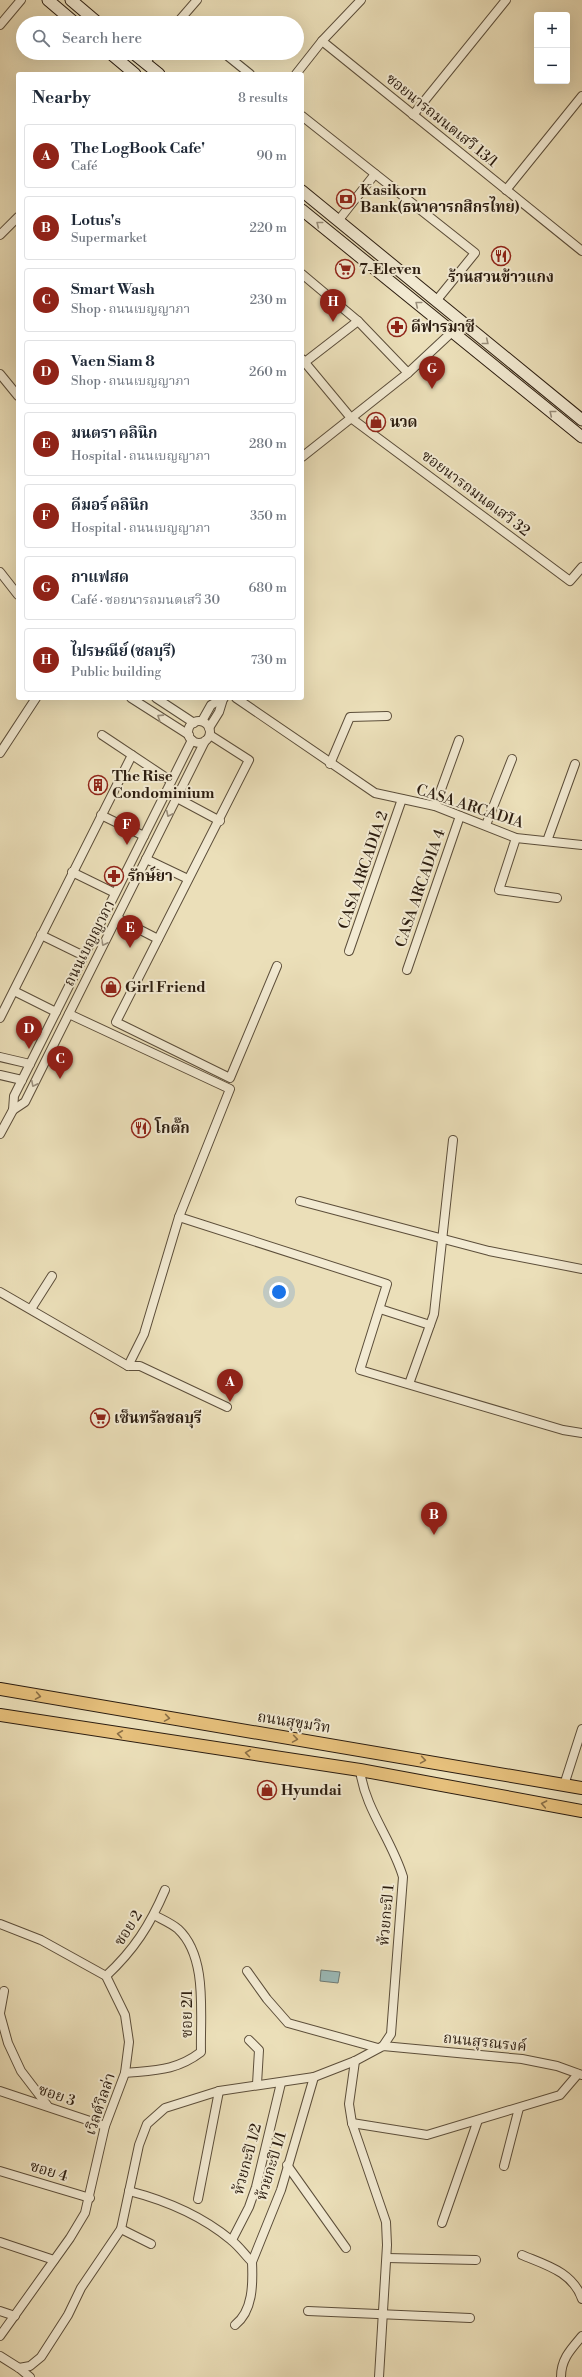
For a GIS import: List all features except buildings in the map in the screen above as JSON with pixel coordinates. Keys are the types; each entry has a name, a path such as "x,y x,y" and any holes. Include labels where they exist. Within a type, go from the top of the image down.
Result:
{"main road":[{"path":"48,0 67,16"},
{"path":"71,0 90,16"},
{"path":"118,60 133,72"},
{"path":"122,63 125,60"},
{"path":"142,60 155,72"},
{"path":"304,193 582,420"},
{"path":"304,212 582,437"},
{"name":"ถนนสุขุมวิท","path":"0,1689 582,1788"},
{"path":"0,1715 360,1770 582,1811"}],"street":[{"path":"0,25 21,0"},
{"path":"185,16 196,0"},
{"path":"298,72 322,41 361,0"},
{"path":"413,115 506,0"},
{"name":"ซอยนารถมนตเสวี 13/1","path":"322,41 582,251"},
{"path":"233,60 248,72"},
{"path":"506,190 582,96"},
{"path":"304,118 475,254 436,301"},
{"path":"338,221 375,174"},
{"path":"0,235 16,219"},
{"path":"304,276 358,321 408,372"},
{"path":"304,360 358,321"},
{"path":"304,455 408,372 452,332"},
{"path":"304,362 351,418"},
{"path":"0,374 16,394"},
{"name":"ซอยนารถมนตเสวี 32","path":"351,418 570,580 582,567"},
{"path":"0,572 16,592"},
{"path":"0,753 35,700"},
{"path":"134,700 198,743 208,735"},
{"path":"160,700 198,722 208,735 249,760 220,821 188,879 116,1022 230,1078 277,966"},
{"name":"ถนนเบญญาภา","path":"0,1134 13,1110 14,1096 171,781 190,738 189,728 198,722 211,705 220,700"},
{"name":"ถนนเบญญาภา","path":"13,1110 25,1102 177,798 219,712 223,700"},
{"name":"CASA ARCADIA","path":"239,700 330,764 375,793 435,806 516,838 582,845"},
{"path":"330,764 350,716 387,716"},
{"path":"102,735 171,781"},
{"path":"435,806 459,740"},
{"path":"0,1018 132,755"},
{"path":"486,825 512,759"},
{"path":"547,841 575,764"},
{"path":"177,798 220,821"},
{"name":"CASA ARCADIA 2","path":"349,951 402,799"},
{"path":"101,815 144,836"},
{"name":"CASA ARCADIA 4","path":"407,970 460,816"},
{"path":"516,838 499,890 557,898"},
{"path":"146,859 188,879"},
{"path":"126,871 137,877"},
{"path":"72,872 115,893"},
{"path":"117,918 158,939"},
{"path":"41,935 84,956"},
{"path":"66,990 78,996"},
{"path":"14,991 56,1012"},
{"path":"69,1014 230,1089 179,1216 144,1334 128,1366"},
{"path":"0,1057 30,1064"},
{"path":"0,1075 22,1080"},
{"path":"409,1384 434,1314 453,1140"},
{"path":"300,1201 512,1256 582,1269"},
{"path":"179,1216 388,1284 360,1370 563,1430 582,1433"},
{"path":"32,1309 52,1276"},
{"path":"0,1292 32,1309 128,1366 140,1366 227,1408"},
{"path":"380,1309 430,1324"},
{"path":"564,1784 582,1729"},
{"name":"ห้วยกะปิ 1","path":"360,1770 363,1790 398,1860 403,1878 391,2034 381,2047"},
{"name":"ซอย 2","path":"106,1976 126,1958 154,1914 165,1890"},
{"name":"ซอย 2/1","path":"125,2073 170,2069 186,2063 200,2052 201,1980 195,1956 178,1929 154,1914"},
{"path":"0,1924 41,1940 106,1976"},
{"name":"ถนนสุรณรงค์","path":"247,1971 267,1999 288,2023 381,2047 522,2059 558,2066 580,2074"},
{"name":"เวิลด์วิลล่า","path":"0,2336 54,2260 85,2213 90,2198 105,2126 125,2073 129,2042 125,2015 106,1976"},
{"path":"4,1991 0,2013 8,2043 21,2072 48,2105"},
{"path":"249,2040 259,2050 257,2084"},
{"path":"19,2368 30,2366 41,2357 68,2315 81,2288 121,2229 139,2145 147,2124 155,2114 165,2108 219,2091 257,2084 281,2083 314,2077 354,2061 381,2047"},
{"path":"354,2061 350,2104 352,2123 386,2222 387,2258 379,2377"},
{"path":"352,2123 427,2135 560,2095 580,2074"},
{"name":"ห้วยกะปิ 1/1","path":"235,2325 243,2319 249,2300 252,2262 281,2190 287,2165 314,2077"},
{"name":"ห้วยกะปิ 1/2","path":"232,2240 249,2207 256,2187 281,2083"},
{"name":"ซอย 3","path":"0,2091 48,2105 105,2126"},
{"path":"198,2200 219,2091"},
{"path":"504,2166 519,2108"},
{"path":"442,2223 478,2120"},
{"path":"287,2165 346,2248"},
{"name":"ซอย 4","path":"0,2171 90,2198"},
{"path":"129,2191 170,2204 232,2240 252,2262"},
{"path":"121,2229 151,2244"},
{"path":"0,2242 54,2260"},
{"path":"522,2255 558,2270 575,2283 582,2299"},
{"path":"387,2258 476,2260"},
{"path":"0,2311 15,2316"},
{"path":"308,2311 470,2318"},
{"path":"561,2377 561,2367 565,2356 582,2336"},
{"path":"0,2356 30,2377"}],"water":[{"path":"321,1970 340,1972 338,1983 320,1981"}],"place":[{"name":"Kasikorn Bank(ธนาคารกสิกรไทย)","path":"346,199"},
{"name":"ร้านสวนข้าวแกง","path":"501,256"},
{"name":"7-Eleven","path":"345,269"},
{"name":"ไปรษณีย์ (ชลบุรี)","path":"333,322"},
{"name":"ดีฟารมาซี","path":"397,327"},
{"name":"กาแฟสด","path":"432,389"},
{"name":"นวด","path":"376,422"},
{"name":"The Rise Condominium","path":"98,785"},
{"name":"ดีมอร์ คลินิก","path":"127,845"},
{"name":"รักษ์ยา","path":"114,876"},
{"name":"มนตรา คลินิก","path":"130,948"},
{"name":"Girl Friend","path":"111,987"},
{"name":"Vaen Siam 8","path":"29,1049"},
{"name":"Smart Wash","path":"60,1079"},
{"name":"โกตั๊ก","path":"141,1128"},
{"name":"The LogBook Cafe'","path":"230,1402"},
{"name":"เซ็นทรัลชลบุรี","path":"100,1418"},
{"name":"Lotus's","path":"434,1535"},
{"name":"Hyundai","path":"267,1790"}]}
